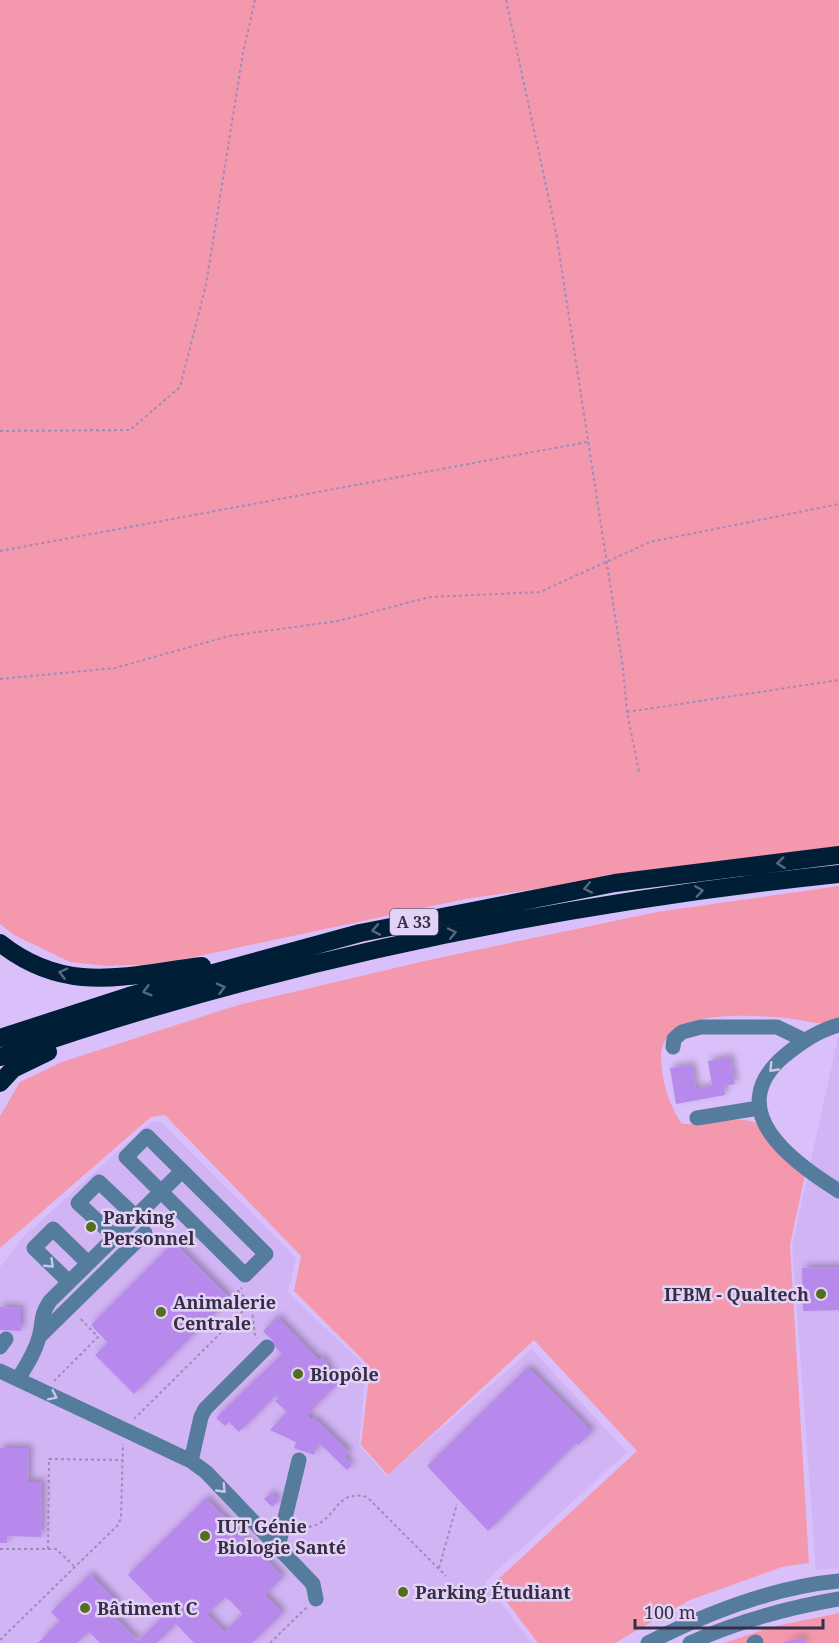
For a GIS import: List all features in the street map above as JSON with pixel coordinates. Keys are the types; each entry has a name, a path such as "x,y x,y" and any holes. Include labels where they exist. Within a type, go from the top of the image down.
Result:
{"highway":[{"name":"A 33","path":"0,1038 129,996 360,933 615,883 839,855"},
{"name":"A 33","path":"0,1057 127,1014 361,953 564,911 641,898 839,874"},
{"path":"0,943 18,956 41,967 100,979 260,960"},
{"path":"0,1083 13,1069 26,1062 165,1004"}],"street":[{"path":"839,1025 804,1040 767,1074 760,1090 759,1108 764,1124 775,1140 817,1177 839,1191"},
{"path":"673,1047 674,1040 682,1032 702,1027 777,1027 804,1040"},
{"path":"697,1118 759,1108"},
{"path":"147,1136 182,1171 266,1254 245,1275 126,1157 147,1136"},
{"path":"18,1379 32,1356 40,1336 42,1314 50,1301 182,1171"},
{"path":"115,1237 78,1203 99,1182 136,1217"},
{"path":"69,1282 34,1248 53,1228 88,1263"},
{"path":"40,1336 145,1233"},
{"path":"191,1461 205,1409 267,1347"},
{"path":"0,1371 191,1461 206,1472 313,1584 316,1599"},
{"path":"278,1547 299,1460"},
{"path":"648,1643 733,1606 782,1591 839,1581"},
{"path":"690,1643 747,1621 796,1607 839,1599"}],"path":[{"path":"0,431 130,430 180,387 206,285 243,53 255,0"},
{"path":"506,0 555,232 607,561 623,668 627,712 639,771"},
{"path":"0,551 588,442"},
{"path":"0,679 115,668 229,636 338,621 430,597 540,592 650,542 839,504"},
{"path":"627,712 839,680"},
{"path":"245,1275 249,1281 238,1291 251,1303 255,1335 267,1347"},
{"path":"0,1639 118,1525 121,1518 123,1430 251,1303"},
{"path":"43,1391 98,1337 69,1307"},
{"path":"48,1549 49,1460 123,1461"},
{"path":"282,1529 290,1531 313,1526 321,1522 347,1496 355,1494 367,1497 446,1576"},
{"path":"439,1568 457,1504"},
{"path":"0,1549 56,1549 75,1567"},
{"path":"270,1643 316,1599"}],"shaded area":[{"path":"0,0 839,0 839,846 465,899 162,964 107,966 70,962 14,935 0,924"},
{"path":"839,886 839,1020 828,1024 785,1018 730,1016 690,1022 675,1030 664,1042 661,1059 667,1093 682,1124 730,1120 748,1120 757,1123 806,1170 790,1245 809,1563 782,1567 690,1600 615,1643 538,1643 493,1584 637,1451 534,1340 388,1475 361,1445 370,1367 294,1291 301,1256 165,1115 151,1117 0,1248 0,1116 20,1082 62,1062 238,1005 429,960 657,912"},
{"path":"839,1033 839,1568 816,1570 792,1246"},
{"path":"160,1121 296,1258 288,1292 366,1367 359,1445 387,1476 532,1349 627,1452 485,1582 532,1643 0,1643 0,1267 24,1236 150,1122"},
{"path":"839,1613 839,1643 724,1643 771,1627"}],"building":[{"path":"730,1057 735,1084 724,1086 725,1095 676,1104 670,1068 692,1065 696,1089 712,1086 708,1061"},
{"name":"Animalerie Centrale","path":"174,1242 230,1298 134,1394 95,1355 108,1343 91,1325"},
{"name":"IFBM - Qualtech","path":"839,1267 839,1310 803,1311 802,1268"},
{"path":"0,1307 21,1308 21,1331 0,1330"},
{"name":"Biopôle","path":"277,1317 319,1360 322,1357 328,1364 326,1366 340,1381 307,1415 312,1420 314,1418 349,1452 344,1457 352,1465 347,1470 318,1442 314,1455 294,1448 296,1442 270,1430 287,1412 275,1401 279,1398 276,1395 239,1432 229,1422 225,1426 216,1418 282,1354 263,1331"},
{"path":"528,1367 592,1432 578,1445 576,1443 488,1531 427,1466"},
{"path":"0,1448 29,1448 28,1482 42,1482 41,1537 7,1536 7,1543 0,1543"},
{"path":"271,1493 279,1501 272,1507 264,1499"},
{"name":"IUT Génie Biologie Santé","path":"206,1498 283,1577 265,1595 283,1613 252,1643 194,1643 176,1624 157,1643 100,1643 89,1632 77,1643 38,1643 60,1621 51,1612 90,1574 119,1604 110,1612 138,1641 166,1614 128,1575","holes":["226,1597 243,1614 224,1632 207,1614"]},
{"path":"804,1638 806,1643 784,1643 784,1642"}],"place":[{"name":"Parking Personnel","path":"91,1227"},
{"name":"IFBM - Qualtech","path":"821,1294"},
{"name":"Animalerie Centrale","path":"161,1312"},
{"name":"Biopôle","path":"298,1374"},
{"name":"IUT Génie Biologie Santé","path":"205,1536"},
{"name":"Parking Étudiant","path":"403,1592"},
{"name":"Bâtiment C","path":"85,1608"}]}
